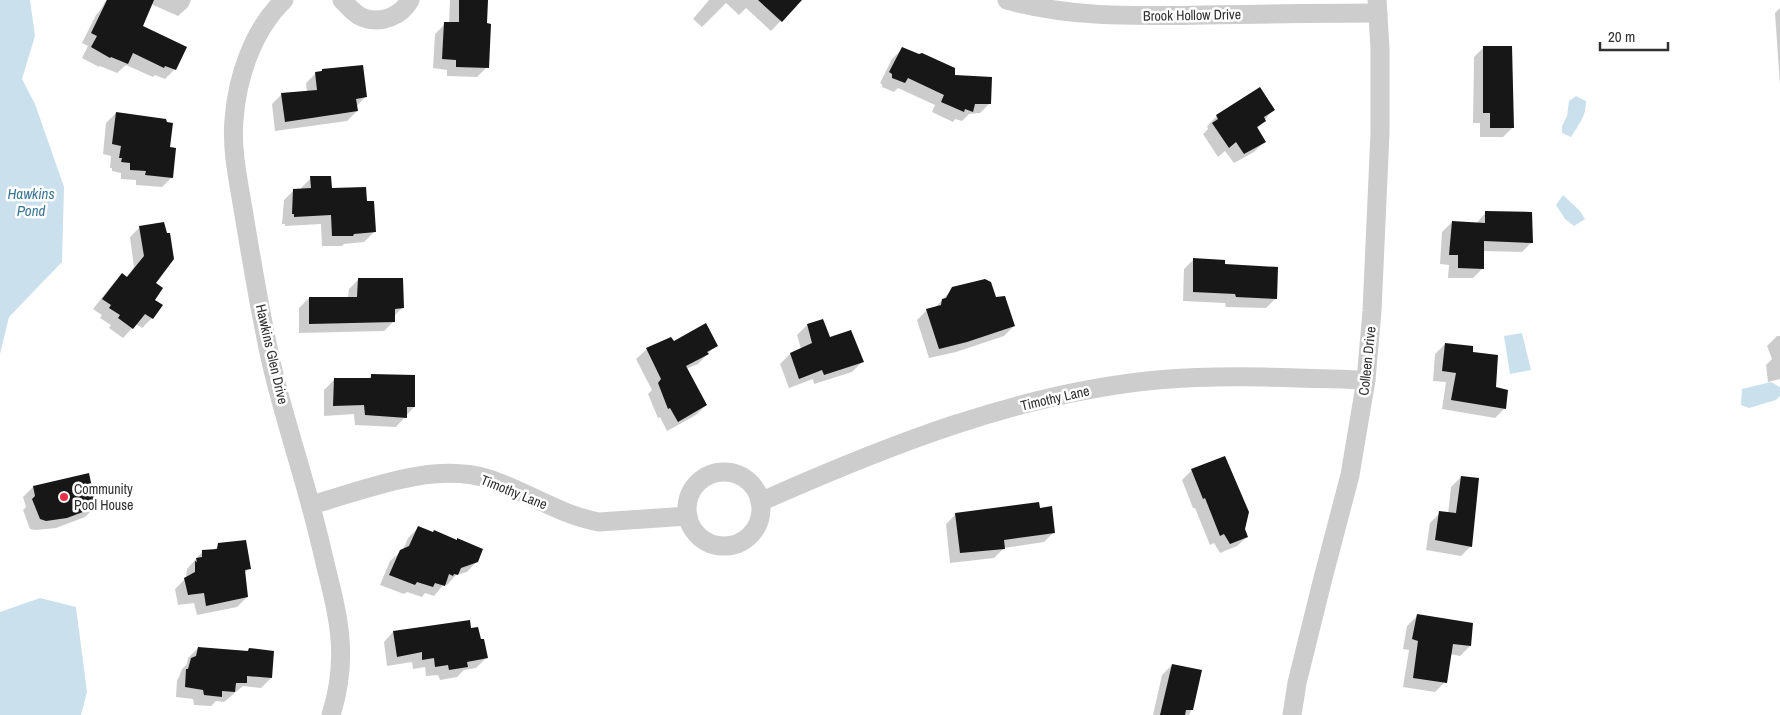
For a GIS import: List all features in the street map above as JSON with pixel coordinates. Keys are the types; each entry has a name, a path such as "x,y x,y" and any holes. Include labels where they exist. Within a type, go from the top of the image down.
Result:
{"street":[{"name":"Hawkins Glen Drive","path":"284,0 263,25 246,64 235,107 235,160 272,366 311,505 340,629 341,667 331,715"},
{"path":"342,0 352,11 363,18 376,20 389,18 400,12 410,0"},
{"name":"Brook Hollow Drive","path":"1007,0 1033,7 1087,14 1140,16 1378,6"},
{"name":"Colleen Drive","path":"1292,715 1297,683 1350,475 1366,380 1372,311 1380,133 1378,6"},
{"name":"Timothy Lane","path":"760,502 838,468 944,428 1020,406 1092,389 1157,380 1195,378 1240,377 1366,380"},
{"path":"732,472 743,477 753,485 760,502 761,513 754,530 740,542 729,545 717,545 705,540 693,528 688,516 689,498 694,487 714,473 732,472"},
{"name":"Timothy Lane","path":"311,505 398,480 423,475 456,473 489,479 560,511 586,520 599,522 688,516"}],"water":[{"name":"Hawkins Pond","path":"0,0 30,0 35,36 22,79 35,104 64,187 62,262 9,317 0,354"},
{"path":"1576,96 1586,101 1586,107 1571,137 1562,133 1562,126 1567,116 1569,101"},
{"path":"1563,195 1580,211 1585,219 1574,226 1565,219 1556,205"},
{"path":"1522,333 1531,370 1510,374 1504,336"},
{"path":"1771,382 1780,387 1780,396 1776,400 1749,408 1741,405 1742,389"},
{"path":"40,598 76,607 87,692 81,715 0,715 0,612"}],"building":[{"path":"107,0 154,0 143,26 187,47 176,70 165,66 164,68 133,53 128,64 110,58 91,47 97,36 91,33"},
{"path":"459,0 488,0 487,23 491,24 489,68 456,67 456,60 442,59 444,22 459,22"},
{"path":"758,0 802,0 782,22"},
{"path":"1483,46 1512,46 1514,128 1490,128 1490,113 1483,113"},
{"path":"902,47 919,54 922,53 955,68 955,75 992,77 991,104 975,104 973,112 965,109 964,112 941,102 944,95 908,78 905,83 892,78 892,74 889,72"},
{"path":"363,65 367,97 356,99 358,111 285,122 281,93 317,90 315,72 322,71 322,69"},
{"path":"1260,87 1275,110 1264,117 1266,121 1257,127 1266,142 1244,154 1236,142 1229,148 1212,123 1218,119 1216,115"},
{"path":"116,112 166,119 167,122 173,123 170,147 176,148 173,178 145,175 146,171 130,170 130,163 121,162 122,158 119,158 121,146 112,144"},
{"path":"310,176 331,176 332,188 366,187 367,201 374,201 376,232 354,234 353,236 332,236 331,215 294,217 294,214 292,214 293,189 311,188"},
{"path":"1485,211 1532,212 1533,243 1484,241 1484,269 1458,268 1458,255 1449,255 1452,221 1485,223"},
{"path":"164,222 167,233 170,233 174,259 156,283 163,288 155,300 163,305 153,319 145,314 133,329 118,318 120,315 109,308 111,305 102,299 122,273 127,277 144,256 139,226"},
{"path":"1193,258 1225,260 1225,264 1278,267 1277,299 1193,292"},
{"path":"358,278 403,278 404,308 395,309 395,322 309,324 309,297 357,297"},
{"path":"985,279 991,282 996,297 1005,296 1015,326 939,349 926,309 941,305 942,299 946,298 952,287"},
{"path":"823,319 830,337 851,330 864,362 824,375 822,370 799,379 790,353 812,343 807,324"},
{"path":"706,323 718,346 707,352 709,354 686,366 707,405 678,422 670,408 668,409 658,383 661,379 646,348 671,337 674,341"},
{"path":"1445,343 1473,346 1473,352 1498,355 1496,387 1508,390 1506,409 1451,400 1456,373 1442,371"},
{"path":"371,374 415,375 415,407 407,407 407,418 365,415 364,405 333,406 334,378 371,378"},
{"path":"1225,456 1249,512 1245,529 1248,537 1230,544 1224,534 1220,536 1191,469"},
{"name":"Community Pool House","path":"89,473 96,507 67,518 46,521 40,519 32,499 35,496 33,486"},
{"path":"1461,476 1479,478 1472,547 1435,540 1439,511 1456,513"},
{"path":"1039,502 1040,508 1052,506 1055,533 1004,540 1005,549 960,553 955,513"},
{"path":"418,526 433,532 434,530 457,540 457,538 483,549 478,562 461,568 458,575 454,574 453,576 449,574 445,586 435,583 433,587 417,582 415,585 389,575 400,550 409,546"},
{"path":"246,540 251,569 245,570 248,597 206,606 204,593 188,595 184,578 195,572 195,561 197,562 196,558 202,557 202,550 217,549 218,543"},
{"path":"1417,614 1473,623 1471,646 1453,644 1447,683 1413,678 1418,641 1412,639"},
{"path":"470,620 471,628 478,627 481,639 484,639 488,658 467,662 468,667 449,670 448,665 435,667 434,658 422,660 422,652 397,657 393,631"},
{"path":"198,647 248,651 249,648 274,651 272,678 247,676 247,683 236,683 235,692 222,691 222,697 204,695 203,690 185,687 186,669 188,669 191,658 196,656"},
{"path":"1172,664 1202,670 1193,710 1186,710 1185,715 1160,715"}],"place":[{"name":"Community Pool House","path":"64,497"}]}
